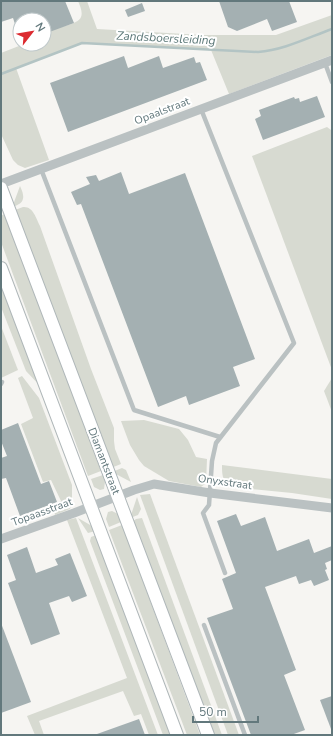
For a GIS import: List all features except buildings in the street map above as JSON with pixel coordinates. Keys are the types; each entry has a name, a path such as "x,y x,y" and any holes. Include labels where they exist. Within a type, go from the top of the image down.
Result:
{"main road":[{"name":"Diamantstraat","path":"1,188 208,735"},
{"path":"1,268 177,735"}],"street":[{"name":"Opaalstraat","path":"1,184 328,62"},
{"name":"Onyxstraat","path":"91,507 154,484 210,493 332,508"},
{"name":"Topaasstraat","path":"1,539 91,507"}],"lane":[{"path":"328,62 332,82"},
{"path":"201,109 294,343 216,443 212,461 209,504 203,514 225,573"},
{"path":"41,169 134,410 220,437"},
{"path":"204,625 245,735"}],"shaded area":[{"path":"78,1 87,1 97,29 203,35 276,35 332,15 332,55 229,94 211,50 82,43 16,68 49,160 25,168 18,165 13,160 1,134 1,53 12,49 12,52 52,52 52,30 79,20 82,13"},
{"path":"327,127 332,133 332,370 252,156"},
{"path":"20,186 23,198 19,204 15,206 13,205"},
{"path":"23,207 32,210 36,216 91,369 114,428 115,449 121,464 111,468 15,210"},
{"path":"6,213 101,471 88,476 1,242 1,216"},
{"path":"1,271 44,390 26,371 1,307"},
{"path":"1,326 18,370 1,378"},
{"path":"22,376 39,398 72,485 70,509 55,515 52,505 61,501 51,480 43,482 21,424 33,418 18,378"},
{"path":"332,378 332,412 324,391"},
{"path":"144,420 179,429 188,440 196,457 207,459 206,483 201,487 169,481 144,466 130,445 121,421"},
{"path":"222,465 332,479 332,499 292,493 230,487 224,480"},
{"path":"122,468 126,470 131,482 112,472"},
{"path":"103,475 105,482 104,489 100,490 94,487 91,479"},
{"path":"150,494 239,735 228,735 140,495"},
{"path":"137,497 141,509 138,515 130,518"},
{"path":"112,511 118,514 121,522 109,527 106,519 108,512"},
{"path":"76,518 158,735 149,735 141,714 134,716 123,691 39,721 44,735 35,735 27,716 127,678 67,520"},
{"path":"78,518 99,530 88,533"},
{"path":"142,518 222,735 211,735 132,522 136,519"},
{"path":"122,525 200,735 187,735 109,530"},
{"path":"99,534 111,567 107,568 119,598 123,597 175,735 163,735 90,541 91,537"}],"waterway":[{"name":"Zandsboersleiding","path":"1,74 82,43 258,52 277,49 332,29"}]}
